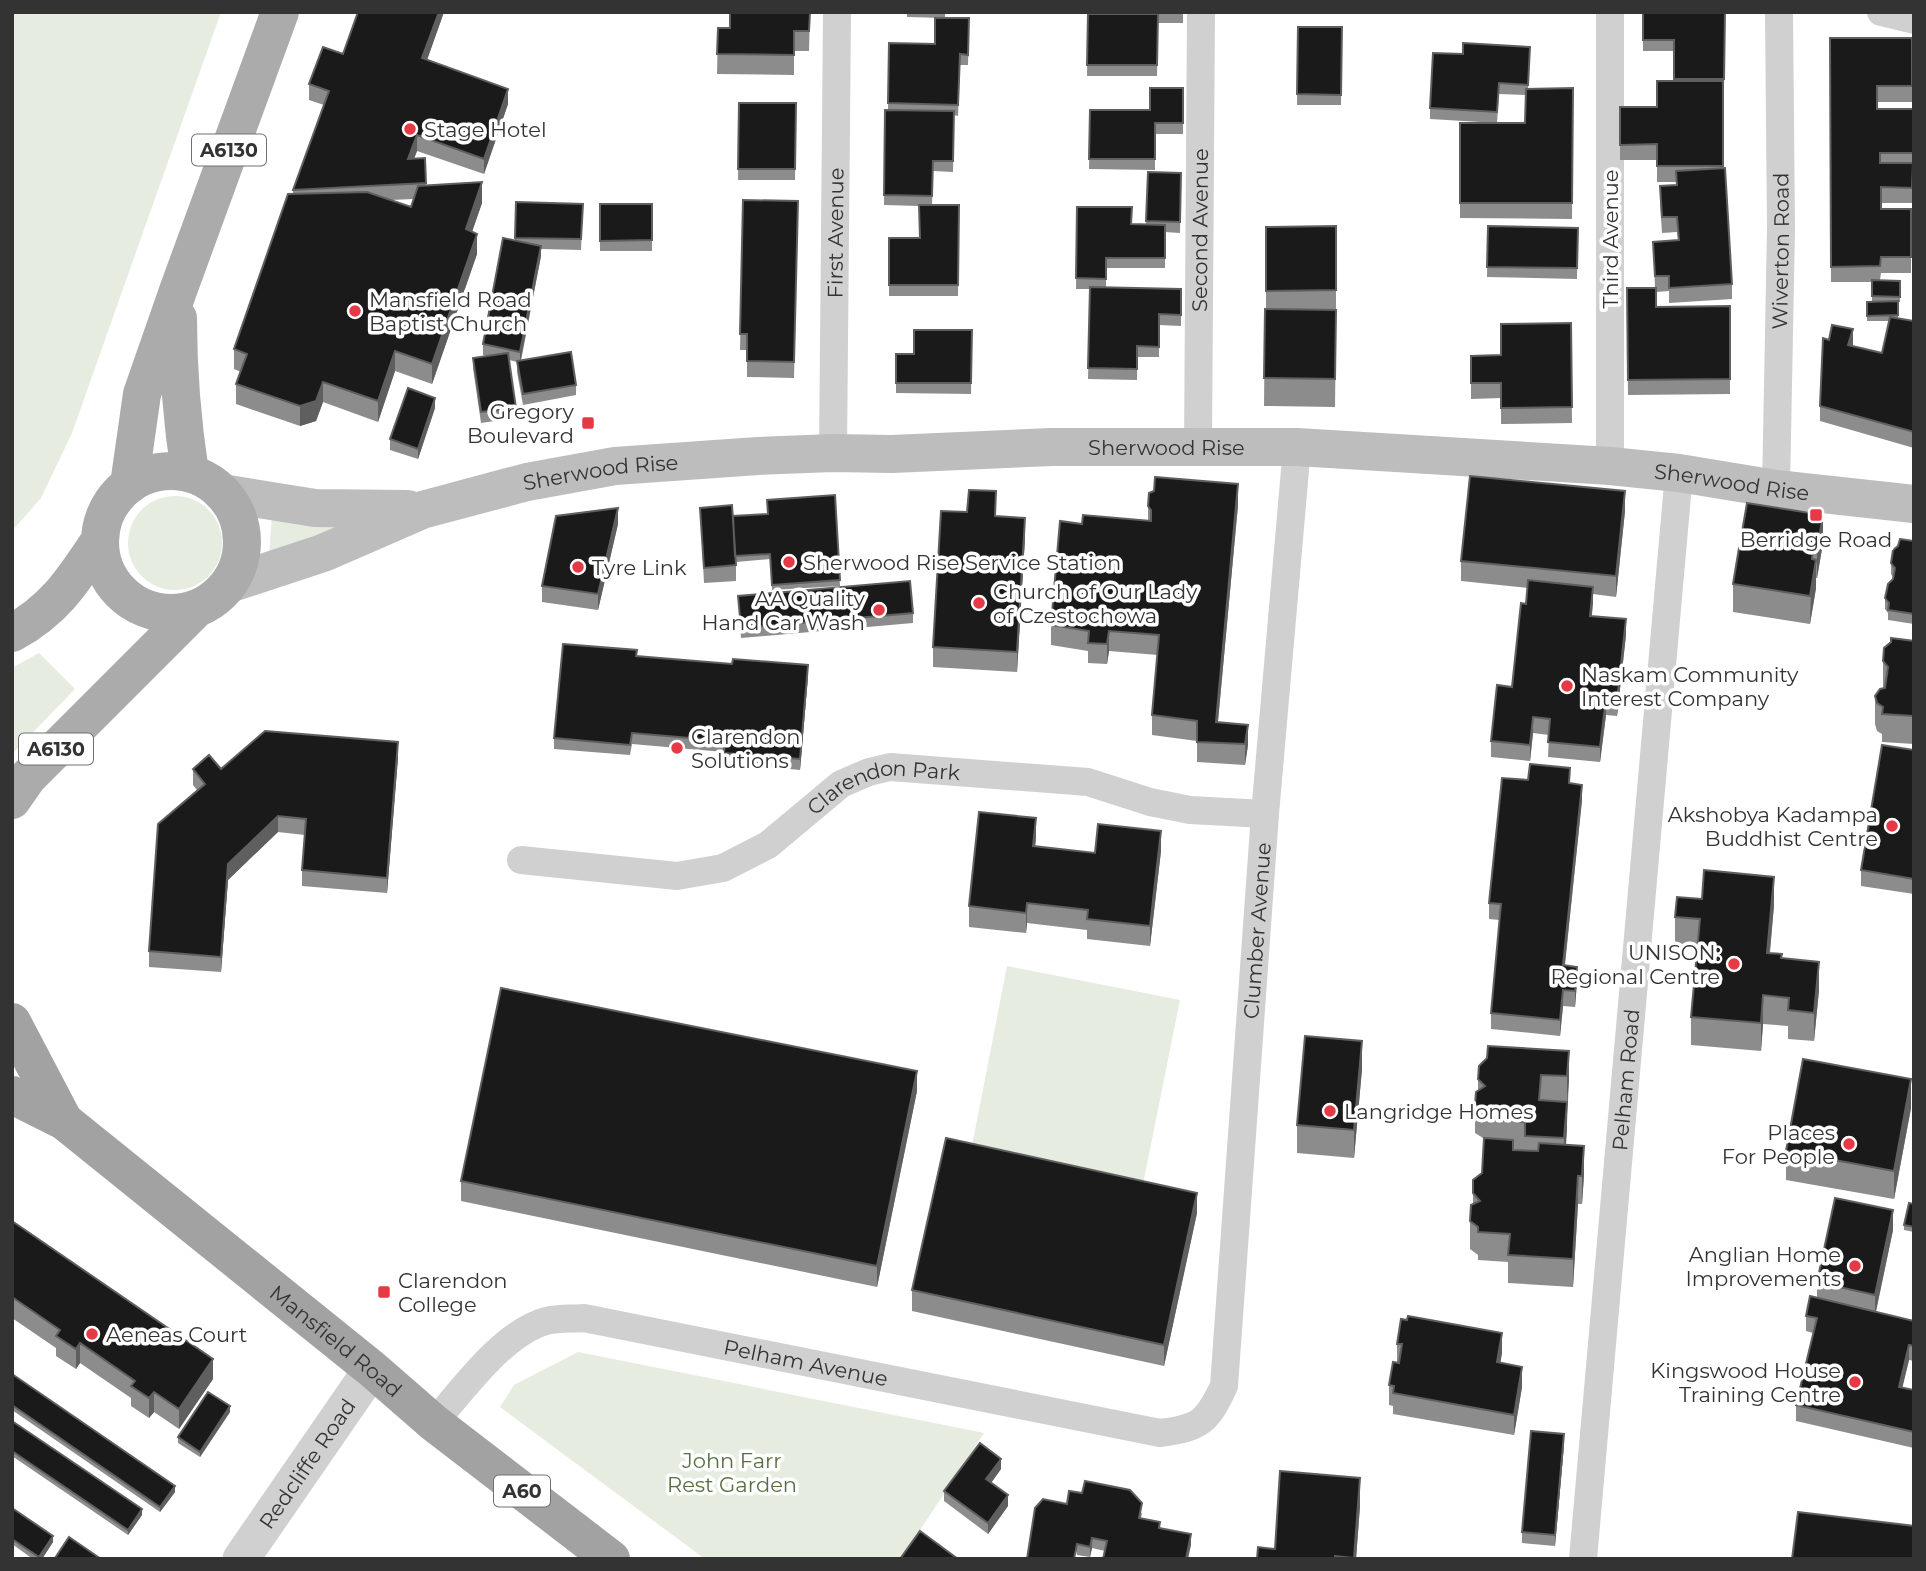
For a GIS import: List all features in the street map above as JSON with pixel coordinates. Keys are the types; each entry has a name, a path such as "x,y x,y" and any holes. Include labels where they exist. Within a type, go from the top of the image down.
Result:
{"highway":[{"name":"Mansfield Road","path":"12,1022 64,1121"},
{"name":"Mansfield Road","path":"12,1095 64,1121 372,1369 434,1423 611,1559"}],"main road":[{"name":"A6130","path":"129,485 142,394 178,288 280,12"},
{"name":"A6130","path":"178,288 178,367 181,413 190,473"},
{"name":"Sherwood Rise","path":"229,584 323,553 422,510 527,482 615,466 758,456 892,454 1052,447 1297,447 1610,466 1679,473 1776,489 1914,504"},
{"path":"168,471 190,473 207,481 222,493 234,509 242,548 238,567 229,584 215,598 197,608 178,613 158,612 140,606 123,594 111,579 103,560 100,540 104,520 114,500 129,485 147,476 168,471"},
{"name":"Sherwood Rise","path":"222,493 314,508 422,510"},
{"path":"12,633 45,612 68,588 100,540"},
{"name":"A6130","path":"12,800 28,777 197,608"}],"street":[{"name":"First Avenue","path":"833,453 837,12"},
{"name":"Second Avenue","path":"1198,447 1201,12"},
{"name":"Third Avenue","path":"1610,12 1610,466"},
{"name":"Wiverton Road","path":"1776,489 1781,229 1779,12"},
{"path":"1881,12 1914,20"},
{"name":"Clumber Avenue","path":"1212,1412 1224,1386 1265,814 1297,447"},
{"name":"Pelham Road","path":"1583,1559 1679,473"},
{"name":"Clarendon Park","path":"521,860 677,876 723,868 768,845 841,784 869,772 890,767 1088,782 1150,802 1190,810 1265,814"},
{"name":"Pelham Avenue","path":"434,1423 489,1359 523,1334 546,1322 584,1318 1160,1433 1196,1425 1212,1412"},
{"name":"Redcliffe Road","path":"241,1559 372,1369"}],"green space":[{"path":"12,12 221,12 72,433 41,498 12,531"},
{"path":"175,496 193,499 208,510 219,525 222,543 219,561 208,576 193,587 175,590 157,587 142,576 131,561 128,543 131,525 142,510 157,499"},
{"path":"272,514 343,528 269,558"},
{"path":"39,653 75,689 12,754 12,668"},
{"path":"1007,966 1180,1000 1143,1184 971,1151"},
{"name":"John Farr Rest Garden","path":"578,1352 984,1433 901,1559 705,1559 500,1407 514,1385"}],"building":[{"name":"Stage Hotel","path":"358,12 439,12 422,58 508,89 484,159 417,135 408,159 425,158 426,183 293,190 329,91 309,84 323,47 343,54"},
{"path":"730,12 810,12 809,31 794,31 794,55 717,54 718,28 730,28"},
{"path":"1643,12 1725,12 1724,79 1674,79 1674,40 1643,40"},
{"path":"1088,14 1158,14 1157,65 1087,65"},
{"path":"935,18 969,18 968,55 960,54 958,105 888,103 889,43 935,44"},
{"path":"1298,27 1342,27 1341,95 1297,94"},
{"path":"1830,38 1912,38 1912,86 1877,86 1877,109 1914,109 1914,153 1880,153 1880,163 1913,163 1912,188 1881,187 1881,209 1911,209 1911,257 1881,257 1880,266 1831,267"},
{"path":"1463,43 1530,47 1528,85 1499,83 1497,112 1430,108 1433,53 1463,54"},
{"path":"1657,81 1723,81 1723,166 1657,166 1657,144 1620,145 1620,107 1657,107"},
{"path":"1150,88 1183,88 1183,123 1155,123 1155,159 1089,159 1090,110 1150,110"},
{"path":"1573,88 1572,203 1460,203 1460,123 1525,123 1526,89"},
{"path":"739,103 796,103 795,169 738,169"},
{"path":"885,110 954,111 953,161 933,161 932,196 884,195"},
{"path":"1725,168 1732,284 1669,288 1669,276 1655,276 1653,242 1679,240 1677,217 1662,217 1660,186 1677,185 1676,171"},
{"path":"1148,172 1181,173 1180,222 1146,221"},
{"name":"Mansfield Road Baptist Church","path":"482,182 466,229 477,234 432,364 395,351 378,401 323,382 316,401 300,406 236,384 247,354 234,349 288,194 367,192 411,207 418,186"},
{"path":"743,200 798,201 794,362 747,361 747,334 740,334"},
{"path":"516,202 583,204 581,239 515,238"},
{"path":"600,204 652,204 652,240 600,241"},
{"path":"919,205 959,205 958,285 889,285 889,238 920,238"},
{"path":"1077,207 1132,207 1131,224 1165,225 1165,258 1106,258 1106,279 1076,278"},
{"path":"1336,226 1336,290 1266,291 1266,227"},
{"path":"1488,226 1578,228 1577,268 1487,267"},
{"path":"503,238 541,246 520,352 483,344"},
{"path":"1872,280 1900,281 1900,297 1872,296"},
{"path":"1090,287 1181,289 1181,315 1159,314 1159,347 1137,346 1137,369 1088,368"},
{"path":"1627,288 1656,288 1656,307 1730,306 1730,379 1628,380"},
{"path":"1898,301 1898,315 1867,316 1867,302"},
{"path":"1265,309 1336,310 1335,379 1264,378"},
{"path":"1890,317 1914,321 1914,432 1820,406 1823,338 1829,340 1832,325 1853,329 1848,345 1882,353"},
{"path":"1571,323 1572,407 1501,408 1501,383 1471,383 1471,356 1501,355 1501,324"},
{"path":"914,330 972,330 971,383 896,383 896,354 914,354"},
{"path":"571,352 576,385 523,394 517,361"},
{"path":"508,353 516,408 481,412 473,358"},
{"path":"408,388 435,398 418,449 390,439"},
{"path":"1470,476 1625,491 1616,576 1461,561"},
{"path":"1155,477 1238,484 1216,722 1248,725 1245,744 1197,742 1197,721 1152,715 1159,635 1109,631 1107,644 1088,643 1089,631 1051,625 1060,521 1082,524 1083,515 1151,521 1149,493 1154,491"},
{"name":"Church of Our Lady of Czestochowa","path":"969,490 996,491 995,516 1025,518 1017,652 933,647 941,511 967,512"},
{"path":"835,495 840,580 772,585 770,554 735,556 733,516 768,514 767,500"},
{"path":"1747,503 1823,515 1817,550 1813,549 1812,559 1816,560 1810,596 1733,584 1739,548 1744,549 1746,539 1741,538"},
{"path":"732,505 736,565 704,568 700,508"},
{"name":"Tyre Link","path":"618,508 598,594 542,586 556,516"},
{"path":"1900,539 1914,541 1914,614 1888,610 1889,603 1885,598 1895,568 1891,563 1893,550"},
{"name":"Naskam Community Interest Company","path":"1528,580 1593,587 1590,616 1626,619 1617,701 1606,699 1600,747 1548,742 1550,719 1533,717 1530,745 1491,741 1497,685 1512,687 1521,603 1526,604"},
{"path":"910,581 913,613 741,628 738,596"},
{"path":"1891,638 1914,641 1914,716 1882,714 1883,707 1877,703 1875,696 1880,689 1885,688 1888,667 1883,661 1884,648 1891,642"},
{"path":"563,644 637,650 636,656 732,664 733,659 808,665 800,759 724,753 725,741 632,733 630,745 554,738"},
{"path":"265,731 398,742 387,878 302,870 306,819 278,816 228,864 221,957 149,951 158,824 205,784 193,769 209,755 221,769"},
{"name":"Akshobya Kadampa Buddhist Centre","path":"1882,745 1914,750 1914,879 1861,870"},
{"path":"1530,764 1570,768 1569,783 1582,785 1563,965 1577,967 1575,991 1563,990 1560,1020 1491,1013 1501,904 1489,903 1502,778 1528,780"},
{"path":"979,812 1036,818 1033,846 1095,853 1098,824 1161,831 1150,926 1087,919 1088,910 1027,903 1026,913 969,906"},
{"name":"UNISON: Regional Centre","path":"1704,870 1774,877 1767,953 1782,954 1781,958 1819,962 1814,1013 1788,1010 1789,998 1763,995 1761,1023 1691,1017 1700,919 1675,917 1677,897 1702,899"},
{"path":"501,988 917,1071 877,1266 461,1181"},
{"name":"Langridge Homes","path":"1305,1036 1362,1041 1354,1130 1297,1125"},
{"path":"1488,1046 1569,1051 1567,1076 1541,1075 1539,1100 1567,1102 1564,1138 1525,1136 1525,1122 1483,1119 1484,1111 1475,1105 1476,1092 1485,1086 1478,1079 1479,1066 1487,1058"},
{"name":"Places For People","path":"1803,1059 1911,1079 1894,1171 1786,1151"},
{"path":"946,1138 1197,1193 1164,1345 912,1290"},
{"path":"1484,1138 1513,1140 1513,1150 1538,1151 1539,1143 1584,1146 1582,1176 1578,1176 1573,1259 1508,1255 1510,1234 1478,1232 1478,1227 1470,1221 1471,1205 1480,1201 1473,1193 1473,1180 1482,1173"},
{"name":"Anglian Home Improvements","path":"1835,1198 1893,1210 1875,1295 1817,1282"},
{"path":"1909,1203 1914,1204 1914,1227 1904,1225"},
{"name":"Aeneas Court","path":"12,1221 213,1359 179,1409 154,1392 149,1398 131,1386 135,1381 80,1343 76,1349 56,1336 60,1330 12,1297"},
{"name":"Kingswood House Training Centre","path":"1810,1296 1914,1321 1914,1346 1909,1345 1899,1387 1914,1390 1914,1432 1796,1405 1817,1318 1806,1316"},
{"path":"1408,1316 1502,1333 1497,1362 1522,1367 1514,1415 1393,1393 1394,1386 1389,1385 1393,1362 1399,1363 1402,1344 1397,1344 1401,1319 1407,1320"},
{"path":"12,1374 175,1486 160,1507 12,1405"},
{"path":"208,1392 230,1406 200,1452 178,1437"},
{"path":"12,1421 142,1509 128,1530 12,1451"},
{"path":"1531,1431 1564,1434 1555,1535 1522,1532"},
{"path":"980,1443 1001,1459 986,1479 1008,1495 988,1523 944,1491"},
{"path":"1280,1471 1360,1478 1354,1558 1335,1556 1335,1559 1257,1559 1258,1547 1275,1549"},
{"path":"1085,1481 1130,1490 1142,1503 1139,1518 1160,1522 1159,1528 1191,1534 1186,1559 1103,1559 1107,1541 1092,1538 1090,1547 1077,1544 1074,1559 1027,1559 1035,1508 1043,1499 1067,1504 1069,1491 1082,1493"},
{"path":"12,1508 53,1536 39,1557 12,1539"},
{"path":"1798,1512 1914,1526 1914,1559 1792,1559"},
{"path":"920,1531 958,1559 900,1559"},
{"path":"69,1537 101,1559 55,1558"}],"place":[{"name":"Stage Hotel","path":"410,129"},
{"name":"Mansfield Road Baptist Church","path":"355,311"},
{"name":"Gregory Boulevard","path":"588,423"},
{"name":"Berridge Road","path":"1816,515"},
{"name":"Sherwood Rise Service Station","path":"789,562"},
{"name":"Tyre Link","path":"578,567"},
{"name":"Church of Our Lady of Czestochowa","path":"979,603"},
{"name":"AA Quality Hand Car Wash","path":"879,610"},
{"name":"Naskam Community Interest Company","path":"1567,686"},
{"name":"Clarendon Solutions","path":"677,748"},
{"name":"Akshobya Kadampa Buddhist Centre","path":"1892,826"},
{"name":"UNISON: Regional Centre","path":"1734,964"},
{"name":"Langridge Homes","path":"1330,1111"},
{"name":"Places For People","path":"1849,1144"},
{"name":"Anglian Home Improvements","path":"1855,1266"},
{"name":"Clarendon College","path":"384,1292"},
{"name":"Aeneas Court","path":"92,1334"},
{"name":"Kingswood House Training Centre","path":"1855,1382"}]}
